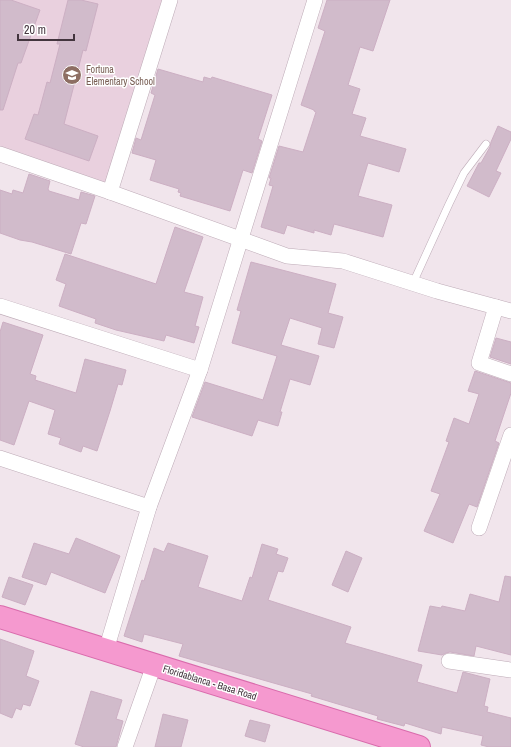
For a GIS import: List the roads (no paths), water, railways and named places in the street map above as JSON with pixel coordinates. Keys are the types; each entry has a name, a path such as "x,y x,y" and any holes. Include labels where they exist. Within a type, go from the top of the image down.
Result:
{"main road":[{"name":"Floridablanca - Basa Road","path":"0,617 419,747"}],"street":[{"path":"110,192 170,0"},
{"path":"106,650 149,507 200,370 316,0"},
{"path":"0,154 287,256 343,261 511,311"},
{"path":"0,306 200,370"},
{"path":"496,307 478,364 511,374"},
{"path":"479,528 511,435"},
{"path":"0,458 149,507"},
{"path":"449,661 511,670"},
{"path":"125,747 154,665"}],"lane":[{"path":"413,283 445,210 464,173 486,144"}],"place":[{"name":"Fortuna Elementary School","path":"72,75"}]}
